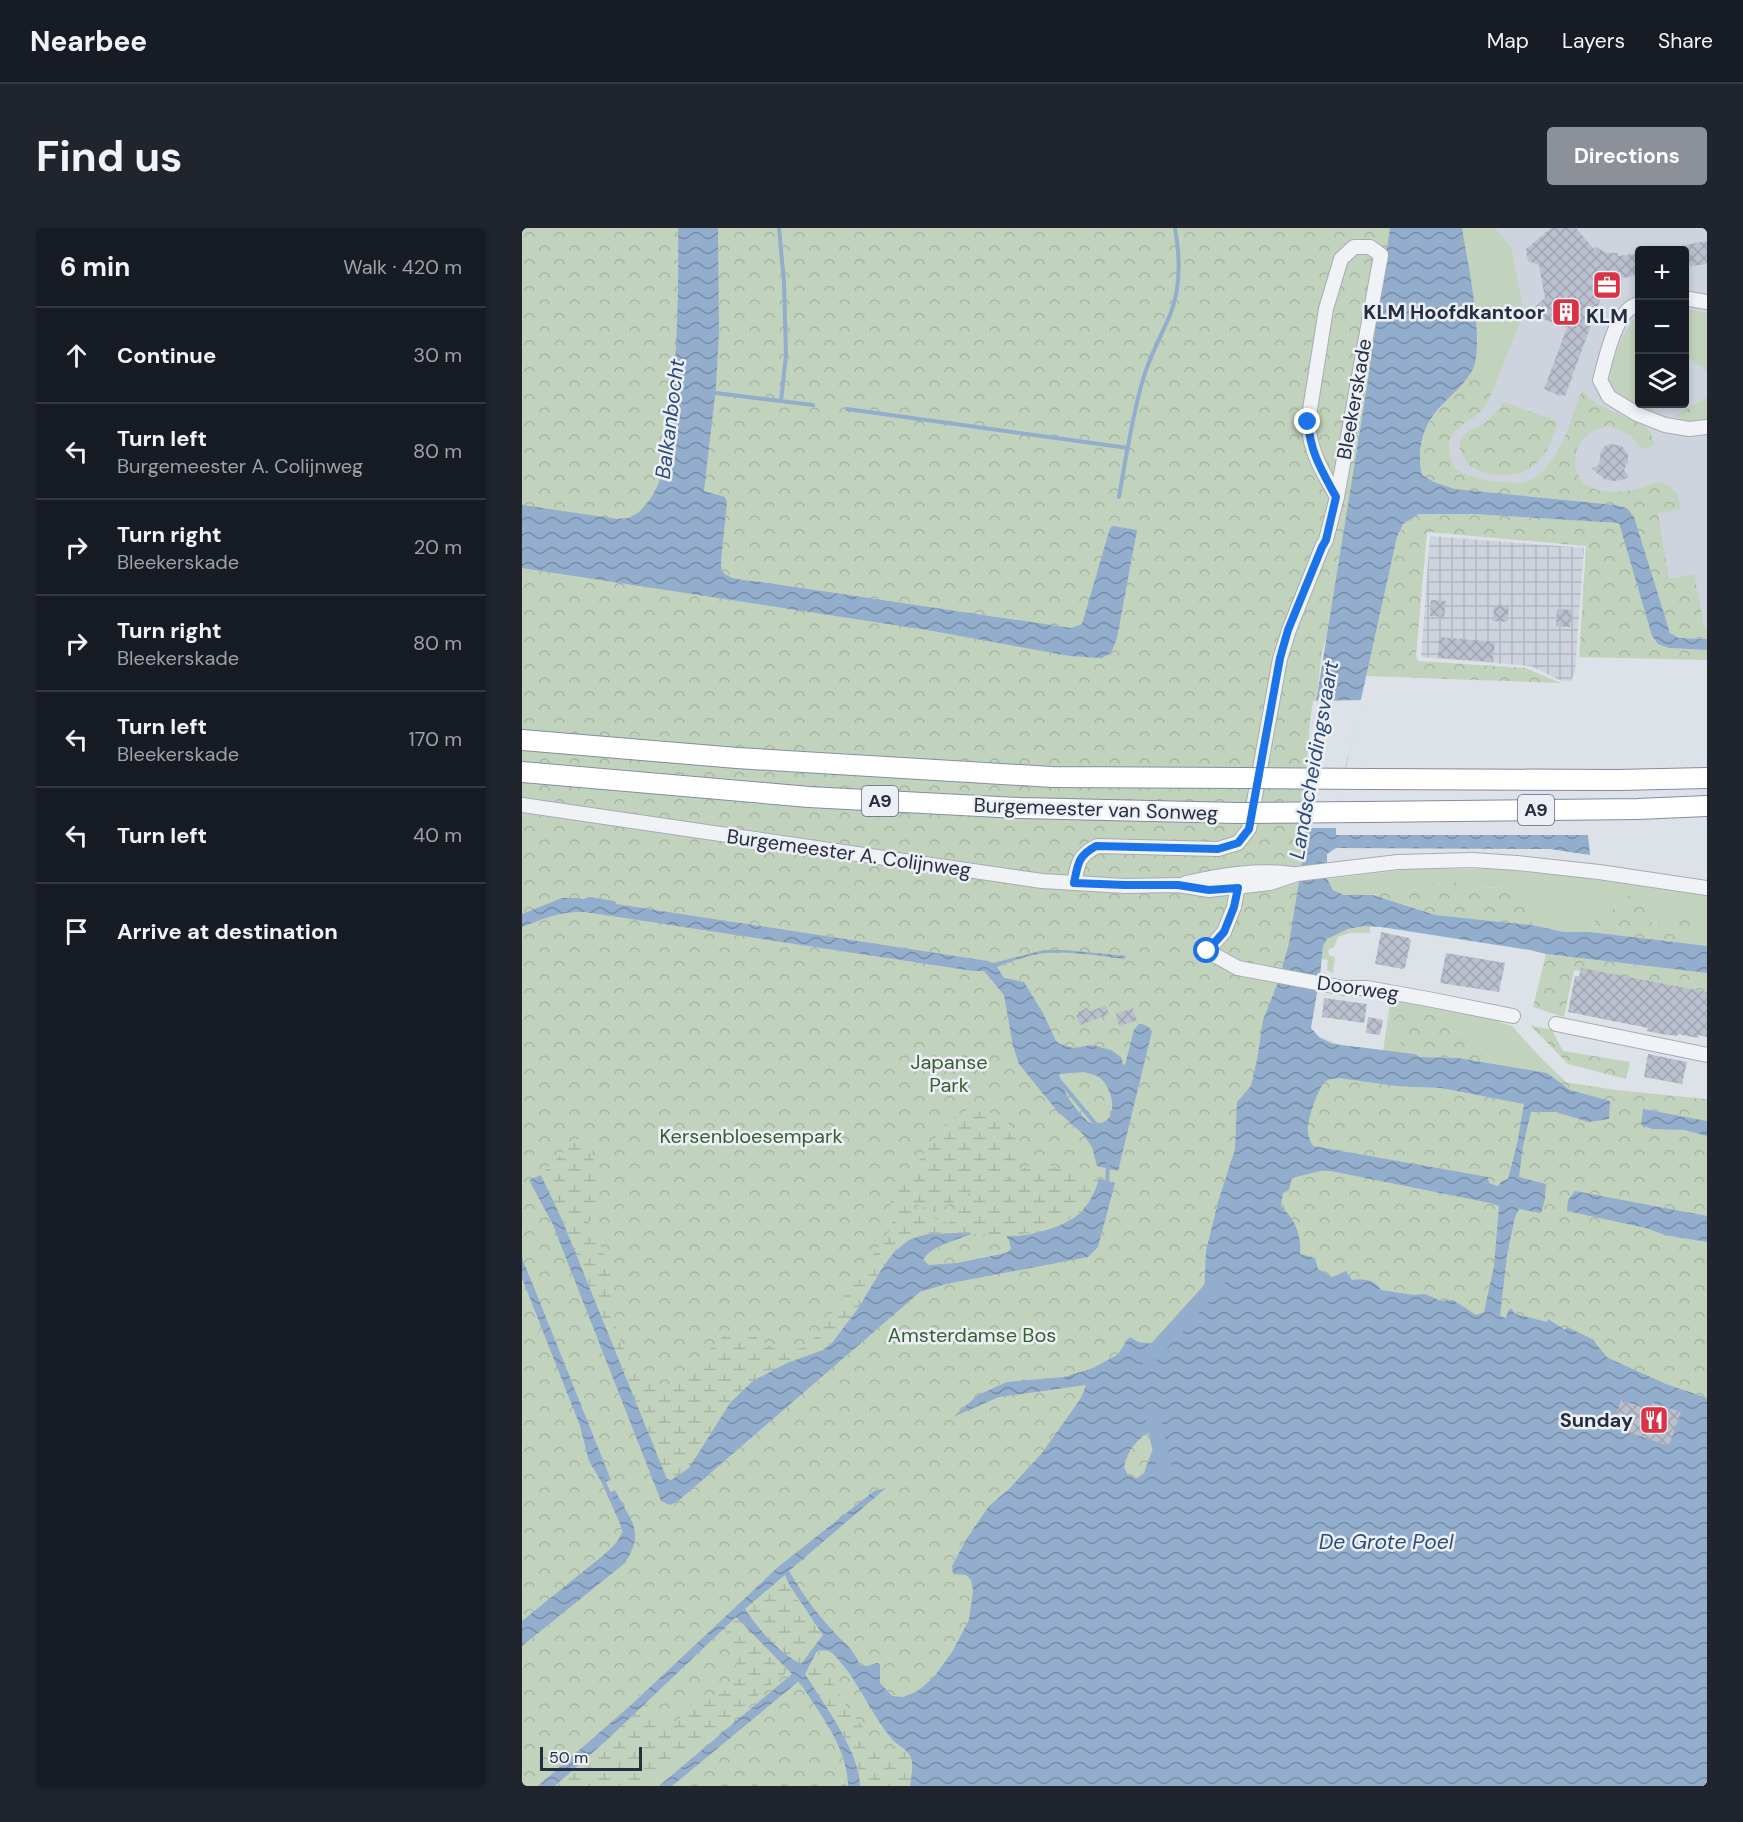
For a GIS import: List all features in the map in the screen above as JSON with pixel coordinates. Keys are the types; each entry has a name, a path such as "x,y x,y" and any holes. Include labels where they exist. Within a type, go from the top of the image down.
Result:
{"highway":[{"name":"Burgemeester van Sonweg","path":"522,740 737,758 1052,777 1617,780 1707,778"},
{"name":"Burgemeester van Sonweg","path":"522,772 809,797 1020,808 1238,813 1638,809 1707,806"}],"street":[{"name":"Bleekerskade","path":"1074,883 1077,866 1084,853 1096,846 1218,849 1238,843 1249,829 1280,658 1288,630 1326,540 1336,497 1381,255 1370,247 1354,247 1341,259 1326,309 1308,422 1309,439 1316,460 1336,497"},
{"path":"1689,299 1707,302"},
{"path":"1635,305 1618,321 1600,380 1609,397 1637,414 1665,425 1689,429 1707,428"},
{"name":"Burgemeester A. Colijnweg","path":"522,805 1010,877 1074,883 1178,885 1209,878 1239,881 1269,871 1297,874 1398,862 1472,860 1599,872 1707,888"},
{"name":"Doorweg","path":"1239,881 1234,907 1224,932 1207,951 1238,968 1331,986 1377,990 1513,1016"},
{"path":"1556,1024 1707,1055"}],"shaded area":[{"name":"KLM","path":"1436,228 1707,228 1707,633 1667,628 1630,521 1447,493"},
{"path":"1430,536 1584,548 1575,671 1571,681 1562,681 1531,666 1421,657"}],"green space":[{"name":"Amsterdamse Bos","path":"522,228 1401,228 1355,545 1322,651 1305,802 1306,884 1296,947 1312,1034 1347,1048 1616,1090 1707,1099 1707,1786 522,1786"},
{"path":"1462,228 1495,228 1511,247 1524,312 1492,392 1486,377 1474,366 1478,340"},
{"path":"1689,308 1707,313 1707,371 1689,359"},
{"path":"1635,320 1635,407 1624,401 1609,383 1618,346"},
{"path":"1474,366 1487,377 1492,392 1481,411 1452,435 1449,446 1454,468 1471,477 1516,483 1525,482 1536,476 1555,456 1562,443 1582,390 1606,409 1633,420 1649,431 1655,445 1641,448 1630,435 1608,426 1593,431 1582,440 1576,453 1576,471 1583,483 1598,490 1626,491 1660,482 1677,493 1681,509 1658,514 1669,579 1694,574 1707,639 1679,638 1670,633 1634,517 1627,508 1455,489 1422,475 1420,456 1425,430"},
{"path":"1707,398 1707,419 1689,422 1673,417"},
{"path":"1504,402 1558,421 1547,449 1533,466 1515,474 1485,473 1466,462 1460,441 1468,432 1489,420"},
{"path":"1637,408 1657,408 1645,412"},
{"path":"1419,514 1472,514 1620,523 1652,636 1658,644 1669,648 1707,650 1707,660 1579,657 1586,546 1427,532 1416,656 1418,661 1525,668 1561,683 1366,676 1397,537 1403,524"},
{"path":"1410,869 1496,869 1579,877 1707,896 1707,946 1685,944 1682,936 1697,921 1683,911 1667,927 1648,921 1642,898 1618,906 1596,918 1590,932 1564,932 1532,925 1532,911 1510,887 1475,888 1452,881 1417,887 1402,896 1386,889 1375,894 1353,896 1335,891 1327,879"},
{"path":"1452,881 1475,888 1510,887 1518,893 1532,911 1532,925 1435,915 1373,895 1386,889 1402,896 1417,887"},
{"path":"1634,893 1635,896 1642,898 1649,921 1667,927 1683,911 1696,912 1697,921 1682,936 1685,944 1590,932 1596,918 1618,906 1622,899"},
{"path":"1370,926 1370,933 1350,933 1338,937 1334,947 1328,950 1329,955 1335,957 1333,973 1327,970 1328,960 1321,959 1326,940 1341,932"},
{"path":"1546,954 1707,973 1707,992 1574,970 1564,1017 1533,1007"},
{"path":"1391,997 1501,1018 1500,1022 1512,1026 1568,1084 1570,1090 1551,1076 1499,1066 1466,1035 1424,1018 1390,1021 1395,1037 1403,1046 1413,1047 1420,1057 1415,1054 1383,1051"},
{"path":"1411,1006 1424,1018 1427,1007 1437,1010 1449,1030 1466,1035 1499,1066 1458,1058 1420,1057 1413,1047 1403,1046 1395,1037 1390,1021"},
{"path":"1530,1025 1552,1030 1563,1051 1630,1062 1626,1079 1568,1064"},
{"name":"Japanse Park","path":"976,1107 1004,1120 1016,1130 1020,1143 1014,1168 935,1212 893,1194 945,1126 959,1114"},
{"path":"579,1139 591,1148 597,1172 599,1191 595,1212 589,1222 606,1260 617,1331 633,1364 650,1381 665,1388 683,1382 716,1343 730,1333 747,1333 784,1351 799,1349 809,1344 893,1225 890,1200 949,1224 955,1208 1035,1162 1099,1179 1084,1209 1076,1216 1047,1230 1010,1236 929,1234 917,1237 895,1251 859,1307 832,1343 823,1350 787,1363 753,1381 730,1403 689,1468 671,1480 667,1479 563,1222 541,1175"},
{"path":"787,1564 800,1605 823,1635 807,1655 820,1670 829,1675 848,1710 868,1734 869,1744 875,1754 884,1760 892,1758 894,1741 905,1750 912,1766 910,1786 847,1786 841,1755 835,1741 795,1676 788,1671 647,1786 537,1786 641,1693 655,1716 665,1723 671,1723 694,1703 724,1692 734,1672 737,1656 733,1642 719,1624"}],"water":[{"path":"678,228 718,228 719,333 716,387 704,491 725,497 727,502 721,561 724,573 739,579 1071,628 1082,624 1110,528 1113,526 1137,530 1117,638 1111,653 1102,658 1070,656 927,630 522,568 522,505 617,519 626,518 636,514 644,507 657,487 667,458 673,392 677,322"},
{"name":"De Grote Poel","path":"1390,228 1462,228 1474,300 1476,356 1470,374 1430,419 1421,446 1422,475 1455,489 1627,508 1634,517 1670,633 1679,638 1707,639 1707,650 1669,648 1658,644 1652,636 1619,523 1472,514 1419,514 1403,524 1397,537 1336,812 1336,835 1588,835 1590,855 1550,849 1336,848 1327,854 1327,879 1333,890 1344,895 1373,895 1435,915 1532,925 1564,932 1590,932 1707,946 1707,973 1546,954 1364,926 1348,929 1327,939 1323,946 1311,1028 1320,1038 1333,1044 1415,1054 1420,1057 1458,1058 1547,1073 1570,1090 1610,1101 1609,1119 1589,1122 1556,1112 1531,1112 1519,1177 1546,1184 1545,1199 1541,1213 1519,1209 1515,1217 1507,1255 1500,1316 1506,1318 1511,1308 1515,1314 1547,1322 1548,1319 1565,1330 1567,1327 1594,1340 1608,1358 1666,1384 1707,1398 1707,1786 910,1786 912,1765 910,1755 884,1729 842,1664 832,1653 824,1650 817,1651 805,1674 847,1743 854,1758 860,1786 848,1786 847,1772 838,1744 799,1681 672,1786 659,1786 792,1674 736,1617 555,1786 538,1786 631,1705 778,1567 874,1491 886,1488 789,1571 815,1610 852,1651 860,1665 880,1664 880,1683 892,1696 903,1697 918,1691 934,1677 952,1652 969,1620 973,1590 971,1580 966,1575 953,1574 952,1566 967,1538 989,1506 1009,1489 1042,1453 1081,1398 1086,1385 999,1397 953,1417 978,1395 1007,1382 1064,1377 1093,1368 1117,1355 1130,1337 1138,1342 1165,1343 1195,1315 1204,1297 1206,1251 1218,1202 1235,1149 1237,1102 1251,1086 1263,1020 1279,980 1289,943 1303,857 1313,721","holes":["1330,1079 1441,1088 1524,1104 1508,1179 1502,1181 1498,1186 1489,1183 1488,1177 1313,1146 1308,1136 1309,1121 1319,1091","1320,1171 1331,1171 1499,1206 1494,1266 1484,1312 1476,1315 1453,1300 1441,1301 1425,1294 1414,1295 1381,1290 1368,1280 1352,1280 1346,1271 1332,1277 1318,1269 1315,1258 1300,1254 1300,1240 1296,1227 1281,1206 1283,1193 1289,1190 1292,1178","1155,1429 1161,1435 1162,1444 1152,1451 1144,1473 1137,1478 1128,1475 1124,1467 1128,1455 1135,1444","785,1575 823,1635 801,1664 770,1640 745,1609"]},
{"path":"562,898 577,898 993,963 1044,950 1126,956 1124,959 1076,953 1047,953 1028,956 997,967 1004,978 1024,982 1043,1013 1056,1041 1060,1044 1073,1048 1092,1045 1111,1050 1121,1057 1125,1065 1134,1030 1141,1024 1152,1031 1118,1171 1097,1166 1092,1147 1083,1134 1057,1111 1019,1064 1013,1046 1004,995 984,971 585,912 560,914 522,927 522,914","holes":["1083,1072 1095,1075 1102,1080 1110,1092 1111,1114 1107,1120 1099,1124 1088,1122 1078,1111 1066,1094 1059,1074"]},
{"path":"1643,1109 1707,1121 1707,1136 1684,1130 1652,1129 1641,1125"},
{"path":"541,1175 563,1222 667,1479 671,1480 689,1468 730,1403 753,1381 787,1363 823,1350 832,1343 859,1307 883,1267 895,1251 909,1240 929,1234 972,1234 932,1250 923,1260 929,1265 957,1263 1006,1253 1011,1249 1006,1236 1037,1233 1059,1226 1078,1215 1087,1206 1099,1179 1115,1183 1098,1247 1088,1257 946,1284 920,1292 678,1501 670,1505 661,1501 553,1225 529,1180"},
{"path":"1575,1191 1707,1216 1707,1242 1665,1235 1646,1228 1567,1211 1568,1200"},
{"path":"522,1258 611,1480 602,1483 589,1461 580,1426 522,1278"},
{"path":"615,1490 634,1526 634,1542 625,1563 522,1646 522,1621 617,1542 623,1531 607,1494"}],"pier":[{"path":"1363,700 1346,765 1339,828 1302,828 1313,701"}],"building":[{"name":"KLM Hoofdkantoor","path":"1551,228 1576,228 1594,249 1596,247 1606,253 1617,253 1618,256 1635,254 1635,276 1621,278 1622,280 1613,285 1604,296 1602,295 1565,396 1544,389 1567,328 1538,317 1536,306 1545,298 1539,265 1528,261 1526,249"},
{"path":"1707,241 1707,264 1689,266 1689,246 1684,245"},
{"path":"1611,444 1622,446 1628,455 1628,462 1624,470 1629,477 1622,480 1604,479 1591,468 1599,465 1601,452 1605,446"},
{"path":"1431,600 1446,601 1444,617 1430,616"},
{"path":"1494,605 1509,606 1507,622 1493,621"},
{"path":"1557,609 1572,610 1570,627 1556,626"},
{"path":"1439,637 1495,642 1493,662 1438,658"},
{"path":"1381,932 1411,940 1405,968 1375,964"},
{"path":"1446,953 1505,963 1499,992 1440,983"},
{"path":"1581,968 1707,992 1707,1037 1661,1034 1647,1031 1648,1028 1568,1012 1575,976 1579,976"},
{"path":"1324,998 1367,1004 1364,1023 1322,1017"},
{"path":"1106,1006 1109,1014 1080,1025 1076,1015 1079,1014 1078,1012 1087,1008 1089,1011"},
{"path":"1133,1008 1137,1020 1119,1026 1116,1014"},
{"path":"1368,1017 1383,1020 1380,1035 1366,1033"},
{"path":"1648,1054 1687,1062 1682,1084 1644,1077"},
{"path":"1621,1400 1648,1409 1650,1402 1681,1412 1669,1446 1612,1427"}],"waterway":[{"path":"779,228 784,282 786,355 781,401"},
{"path":"1119,497 1132,422 1143,379 1174,305 1179,261 1175,228"},
{"path":"716,393 813,405"},
{"path":"847,409 1128,448"},
{"path":"586,900 614,903"},
{"path":"1059,1080 1098,1127"},
{"path":"1107,1186 1108,1163"},
{"name":"Landscheidingsvaart","path":"1148,1358 1217,1282"},
{"path":"1151,1411 1164,1466"},
{"path":"603,1480 611,1498"}],"place":[{"name":"KLM","path":"1607,285"},
{"name":"KLM Hoofdkantoor","path":"1566,312"},
{"name":"Sunday","path":"1654,1420"}],"route":[{"path":"1207,951 1224,932 1234,907 1238,888 1209,890 1178,885 1074,883 1077,866 1084,853 1096,846 1218,849 1238,843 1249,829 1280,658 1288,630 1326,540 1336,497 1316,460 1309,439 1308,422"}],"water label":[{"name":"Balkanbocht","path":"670,419"}],"park label":[{"name":"Kersenbloesempark","path":"751,1136"}]}
